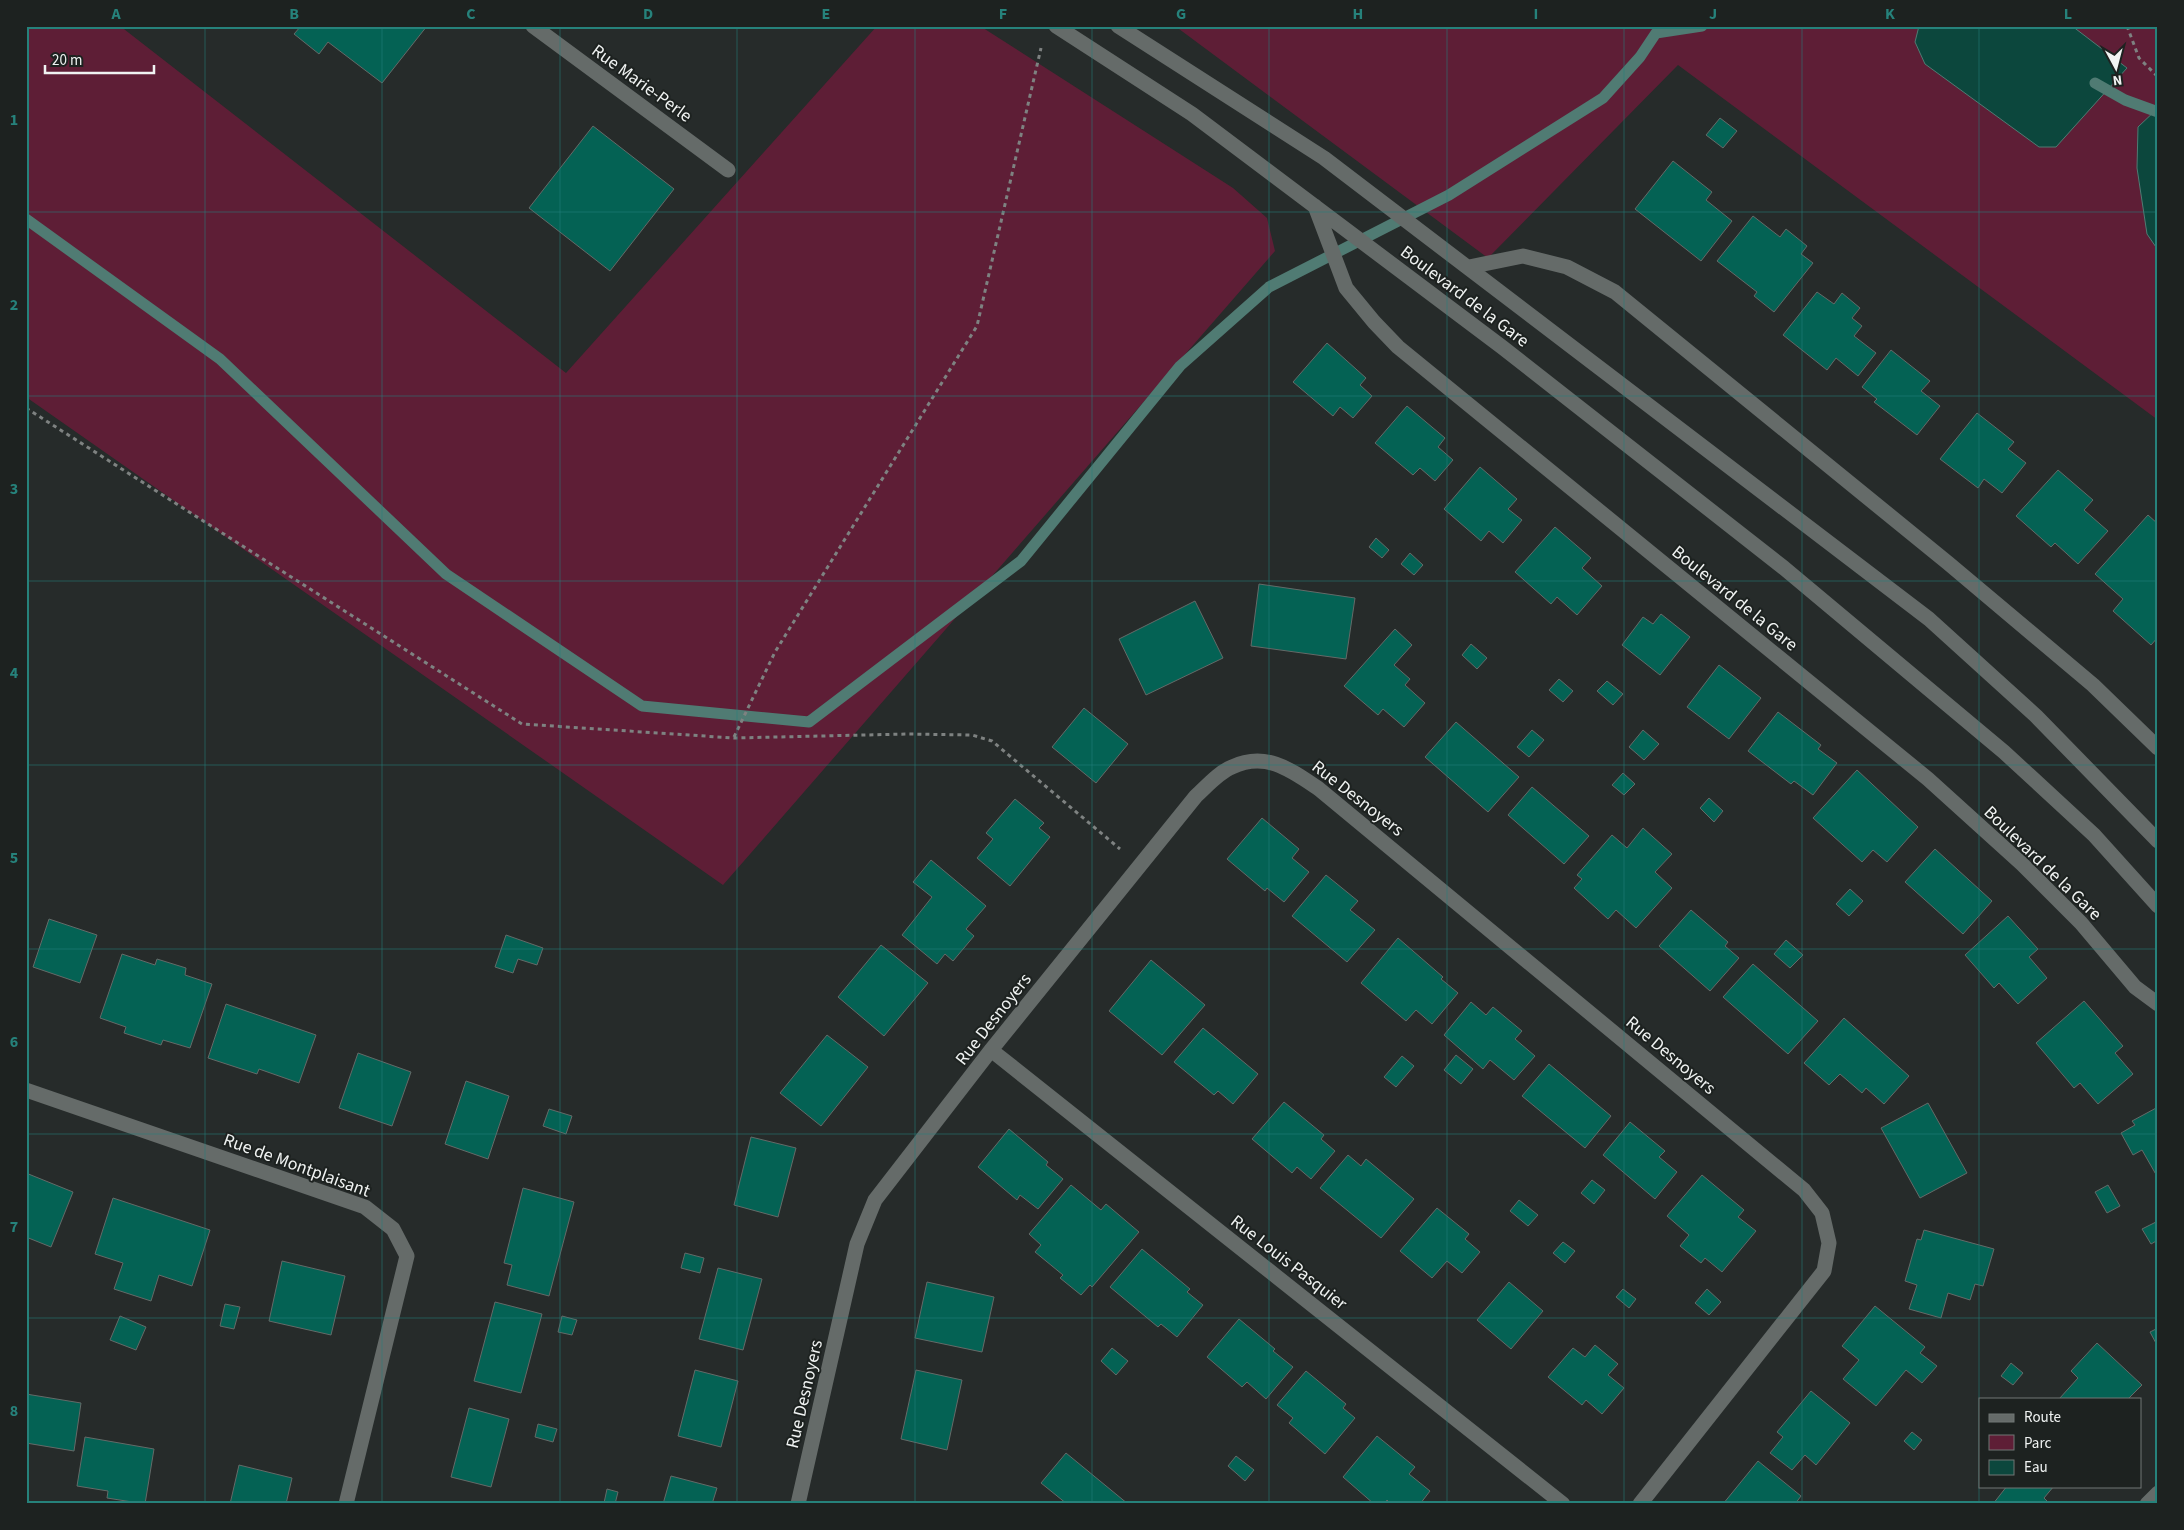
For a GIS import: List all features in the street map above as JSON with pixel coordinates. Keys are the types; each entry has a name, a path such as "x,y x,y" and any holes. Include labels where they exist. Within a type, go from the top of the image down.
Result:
{"street":[{"name":"Rue Marie-Perle","path":"533,26 728,170"},
{"name":"Boulevard de la Gare","path":"1056,26 1192,114 1502,347 1784,568 2004,752 2094,835 2158,906"},
{"name":"Boulevard de la Gare","path":"1118,26 1324,158 1929,619 2036,716 2158,841"},
{"name":"Boulevard de la Gare","path":"1315,206 1346,288 1398,347 1928,779 2022,864 2081,923 2135,987 2158,1004"},
{"name":"Boulevard de la Gare","path":"1469,267 1523,256 1567,268 1615,292 1986,595 2093,685 2158,748"},
{"name":"Rue Desnoyers","path":"798,1504 856,1244 876,1200 992,1050 1196,796 1230,767 1256,759 1291,769 1319,789 1804,1190 1822,1213 1829,1243 1824,1271 1640,1504"},
{"name":"Rue Louis Pasquier","path":"992,1050 1563,1504"},
{"name":"Rue de Montplaisant","path":"26,1090 364,1207 393,1229 407,1256 346,1504"},
{"path":"2147,1504 2158,1493"}],"path":[{"path":"2127,26 2139,58 2158,77"},
{"path":"734,737 775,652 977,326 1042,46"},
{"path":"26,408 522,724 734,737 908,734 972,735 992,741 1139,865"}],"green space":[{"path":"26,26 120,26 566,373 877,26 980,26 1233,188 1267,218 1275,251 723,885 26,397"},
{"path":"1175,26 2158,26 2158,420 1678,65 1488,258"}],"water":[{"path":"1919,26 2072,26 2127,68 2056,147 2039,147 1925,64 1915,42"},
{"path":"2158,108 2158,250 2147,234 2137,168 2138,127"}],"building":[{"path":"301,26 427,26 382,83 328,42 319,54 294,34"},
{"path":"1720,118 1737,131 1723,148 1706,135"},
{"path":"593,126 674,189 610,271 529,208"},
{"path":"1673,161 1712,192 1706,200 1732,221 1701,261 1635,209"},
{"path":"1753,216 1780,237 1786,229 1807,246 1801,254 1813,263 1774,312 1754,296 1757,292 1717,261"},
{"path":"1817,292 1834,304 1842,293 1860,308 1852,318 1862,326 1854,336 1876,353 1858,376 1836,358 1827,370 1783,335"},
{"path":"1327,343 1366,378 1360,385 1372,396 1353,418 1340,407 1333,416 1293,382"},
{"path":"1891,350 1930,381 1921,391 1940,406 1917,435 1874,402 1877,399 1862,387"},
{"path":"1407,406 1445,438 1438,447 1453,460 1435,481 1420,468 1413,475 1375,443"},
{"path":"1977,413 2014,442 2008,449 2026,463 2002,493 1984,479 1978,488 1940,459"},
{"path":"1480,467 1517,499 1508,509 1522,520 1503,543 1489,531 1481,541 1444,509"},
{"path":"2058,470 2093,500 2084,510 2108,531 2078,564 2055,543 2051,547 2016,516"},
{"path":"2148,515 2158,524 2158,637 2151,645 2113,611 2123,599 2095,574"},
{"path":"1555,527 1591,558 1582,568 1602,586 1577,615 1557,597 1551,604 1515,572"},
{"path":"1376,538 1389,550 1382,558 1369,547"},
{"path":"1410,553 1423,565 1414,575 1401,564"},
{"path":"1259,584 1355,598 1346,659 1251,646"},
{"path":"1195,601 1223,658 1146,695 1119,639"},
{"path":"1661,614 1690,637 1660,675 1622,645 1643,617 1653,624"},
{"path":"1395,629 1412,645 1394,665 1410,679 1405,685 1425,703 1404,727 1383,709 1378,715 1344,686"},
{"path":"1471,644 1487,658 1477,669 1462,655"},
{"path":"1719,665 1761,698 1729,739 1687,707"},
{"path":"1559,679 1573,691 1563,702 1549,690"},
{"path":"1607,681 1623,694 1613,705 1597,691"},
{"path":"1084,708 1128,744 1096,783 1052,747"},
{"path":"1778,712 1821,745 1818,749 1837,763 1813,795 1794,781 1791,784 1748,751"},
{"path":"1456,722 1519,777 1488,812 1425,757"},
{"path":"1532,730 1544,740 1529,757 1517,747"},
{"path":"1643,730 1659,744 1644,760 1629,747"},
{"path":"1857,770 1918,827 1887,862 1873,850 1862,862 1813,818"},
{"path":"1623,773 1635,784 1624,795 1612,785"},
{"path":"1532,787 1589,836 1564,864 1508,815"},
{"path":"1709,798 1723,811 1714,822 1700,808"},
{"path":"1015,799 1044,823 1039,828 1050,837 1010,886 977,858 993,839 986,833"},
{"path":"1262,818 1299,849 1292,858 1309,872 1284,902 1267,888 1265,891 1227,859"},
{"path":"1643,828 1672,854 1655,872 1672,888 1636,928 1616,910 1608,919 1574,888 1582,879 1577,875 1612,835 1627,848"},
{"path":"1935,849 1992,901 1963,934 1905,882"},
{"path":"931,860 986,906 966,929 974,936 953,961 945,954 937,964 902,935 932,897 913,882"},
{"path":"1326,875 1358,901 1350,910 1375,930 1347,962 1292,916"},
{"path":"1850,889 1863,901 1849,916 1836,904"},
{"path":"1691,910 1728,942 1725,946 1739,958 1710,991 1659,946"},
{"path":"2008,916 2038,949 2029,957 2047,978 2018,1004 1999,983 1994,988 1965,955"},
{"path":"49,919 97,935 80,983 33,967"},
{"path":"506,935 543,948 537,965 518,959 513,973 495,967"},
{"path":"1398,938 1443,977 1441,979 1458,993 1432,1024 1416,1010 1406,1021 1361,983"},
{"path":"1786,940 1803,955 1790,968 1774,954"},
{"path":"881,945 928,983 884,1036 838,997"},
{"path":"122,954 155,965 157,959 186,968 185,975 212,984 190,1048 163,1040 161,1045 124,1033 126,1027 100,1018"},
{"path":"1151,960 1205,1005 1162,1055 1109,1011"},
{"path":"1753,964 1818,1021 1788,1054 1723,997"},
{"path":"2084,1001 2123,1046 2115,1053 2133,1074 2098,1104 2080,1083 2074,1088 2036,1043"},
{"path":"1471,1002 1486,1015 1493,1007 1522,1031 1515,1039 1535,1056 1514,1080 1490,1060 1483,1069 1444,1035"},
{"path":"226,1004 316,1035 299,1083 259,1069 257,1074 208,1058"},
{"path":"1844,1018 1909,1076 1884,1104 1866,1088 1862,1093 1840,1074 1829,1085 1804,1063"},
{"path":"1203,1028 1258,1074 1233,1104 1218,1091 1214,1095 1174,1062"},
{"path":"827,1035 868,1067 821,1126 780,1093"},
{"path":"358,1053 411,1072 392,1126 339,1108"},
{"path":"1456,1055 1473,1069 1461,1084 1444,1070"},
{"path":"1402,1056 1414,1066 1396,1087 1384,1077"},
{"path":"1549,1064 1611,1116 1585,1148 1522,1096"},
{"path":"466,1081 509,1096 488,1159 445,1144"},
{"path":"1284,1102 1324,1135 1321,1139 1335,1151 1311,1179 1297,1167 1292,1173 1252,1139"},
{"path":"1928,1103 1967,1173 1920,1198 1881,1128"},
{"path":"2158,1107 2158,1178 2142,1150 2133,1155 2121,1133 2135,1125 2132,1121"},
{"path":"549,1109 572,1116 566,1134 543,1126"},
{"path":"1630,1122 1665,1151 1659,1157 1677,1172 1655,1199 1603,1155"},
{"path":"1009,1129 1048,1162 1046,1165 1063,1179 1038,1209 1020,1195 1017,1200 978,1167"},
{"path":"751,1137 796,1148 778,1217 734,1205"},
{"path":"1348,1155 1361,1166 1366,1159 1414,1199 1381,1238 1320,1188"},
{"path":"26,1173 73,1192 51,1247 26,1237"},
{"path":"1702,1175 1744,1210 1738,1217 1756,1231 1722,1272 1705,1258 1701,1263 1680,1246 1689,1235 1667,1216"},
{"path":"1592,1180 1605,1190 1594,1204 1581,1193"},
{"path":"1071,1185 1101,1210 1106,1204 1139,1232 1092,1287 1090,1285 1081,1295 1060,1278 1063,1275 1035,1252 1041,1245 1029,1234"},
{"path":"2108,1185 2120,1206 2107,1213 2095,1192"},
{"path":"523,1188 574,1202 549,1296 507,1285 512,1265 504,1263"},
{"path":"113,1198 210,1230 192,1286 159,1275 151,1301 114,1289 123,1263 95,1254"},
{"path":"1519,1200 1538,1215 1528,1226 1510,1211"},
{"path":"1437,1208 1469,1234 1465,1239 1480,1252 1462,1273 1447,1261 1432,1278 1400,1251"},
{"path":"2158,1221 2158,1240 2151,1244 2142,1229"},
{"path":"1924,1230 1994,1249 1983,1286 1975,1284 1970,1300 1948,1293 1941,1318 1909,1309 1917,1285 1905,1281 1917,1239 1921,1240"},
{"path":"1563,1242 1575,1251 1565,1263 1553,1253"},
{"path":"1142,1249 1190,1289 1187,1292 1203,1305 1177,1337 1161,1324 1158,1327 1110,1287"},
{"path":"685,1253 704,1258 700,1273 681,1268"},
{"path":"282,1261 345,1276 331,1335 269,1321"},
{"path":"718,1268 762,1279 743,1350 699,1339"},
{"path":"927,1282 994,1297 982,1352 915,1338"},
{"path":"1509,1282 1543,1311 1511,1349 1477,1320"},
{"path":"1623,1289 1636,1299 1629,1308 1616,1297"},
{"path":"1707,1289 1721,1302 1709,1315 1695,1303"},
{"path":"495,1302 542,1314 521,1393 474,1381"},
{"path":"225,1304 240,1307 234,1329 220,1326"},
{"path":"1875,1306 1925,1347 1920,1353 1937,1366 1922,1383 1906,1370 1876,1406 1843,1379 1859,1360 1842,1346"},
{"path":"120,1316 146,1327 136,1350 110,1340"},
{"path":"562,1316 577,1320 572,1335 558,1332"},
{"path":"1239,1319 1293,1367 1266,1399 1247,1382 1242,1387 1207,1357"},
{"path":"2158,1328 2158,1347 2150,1332"},
{"path":"2097,1343 2142,1385 2129,1398 2060,1398 2078,1378 2071,1371"},
{"path":"1595,1345 1618,1364 1608,1375 1624,1388 1602,1414 1586,1400 1582,1405 1548,1377 1573,1348 1585,1357"},
{"path":"1112,1348 1128,1361 1116,1375 1101,1361"},
{"path":"2011,1363 2023,1373 2013,1385 2001,1376"},
{"path":"695,1370 738,1381 721,1447 678,1436"},
{"path":"916,1370 962,1380 947,1450 901,1439"},
{"path":"1306,1371 1346,1404 1343,1408 1355,1418 1325,1454 1289,1423 1293,1418 1277,1405"},
{"path":"1811,1391 1850,1423 1816,1465 1805,1455 1792,1470 1770,1453 1783,1437 1777,1432"},
{"path":"26,1394 81,1403 74,1451 26,1443"},
{"path":"469,1408 509,1419 491,1487 451,1477"},
{"path":"538,1424 557,1429 553,1442 535,1437"},
{"path":"1912,1432 1922,1440 1914,1450 1904,1441"},
{"path":"1377,1436 1415,1467 1409,1474 1430,1491 1420,1504 1391,1504 1387,1500 1384,1504 1374,1504 1343,1477"},
{"path":"85,1437 154,1449 145,1504 107,1498 108,1491 77,1486"},
{"path":"1066,1453 1128,1504 1067,1504 1041,1483"},
{"path":"1236,1456 1254,1470 1245,1481 1228,1466"},
{"path":"1758,1461 1801,1496 1795,1504 1723,1504"},
{"path":"239,1465 292,1478 286,1504 230,1504"},
{"path":"671,1476 717,1488 712,1504 663,1504"},
{"path":"2005,1488 2052,1488 2044,1498 2050,1504 1993,1504"},
{"path":"607,1489 618,1492 615,1504 604,1503"}],"waterway":[{"path":"26,219 220,359 446,574 642,706 809,722 1021,561 1180,366 1269,287 1449,195 1603,98 1640,57 1656,33 1702,26"},
{"path":"2095,83 2125,100 2158,112"}]}
